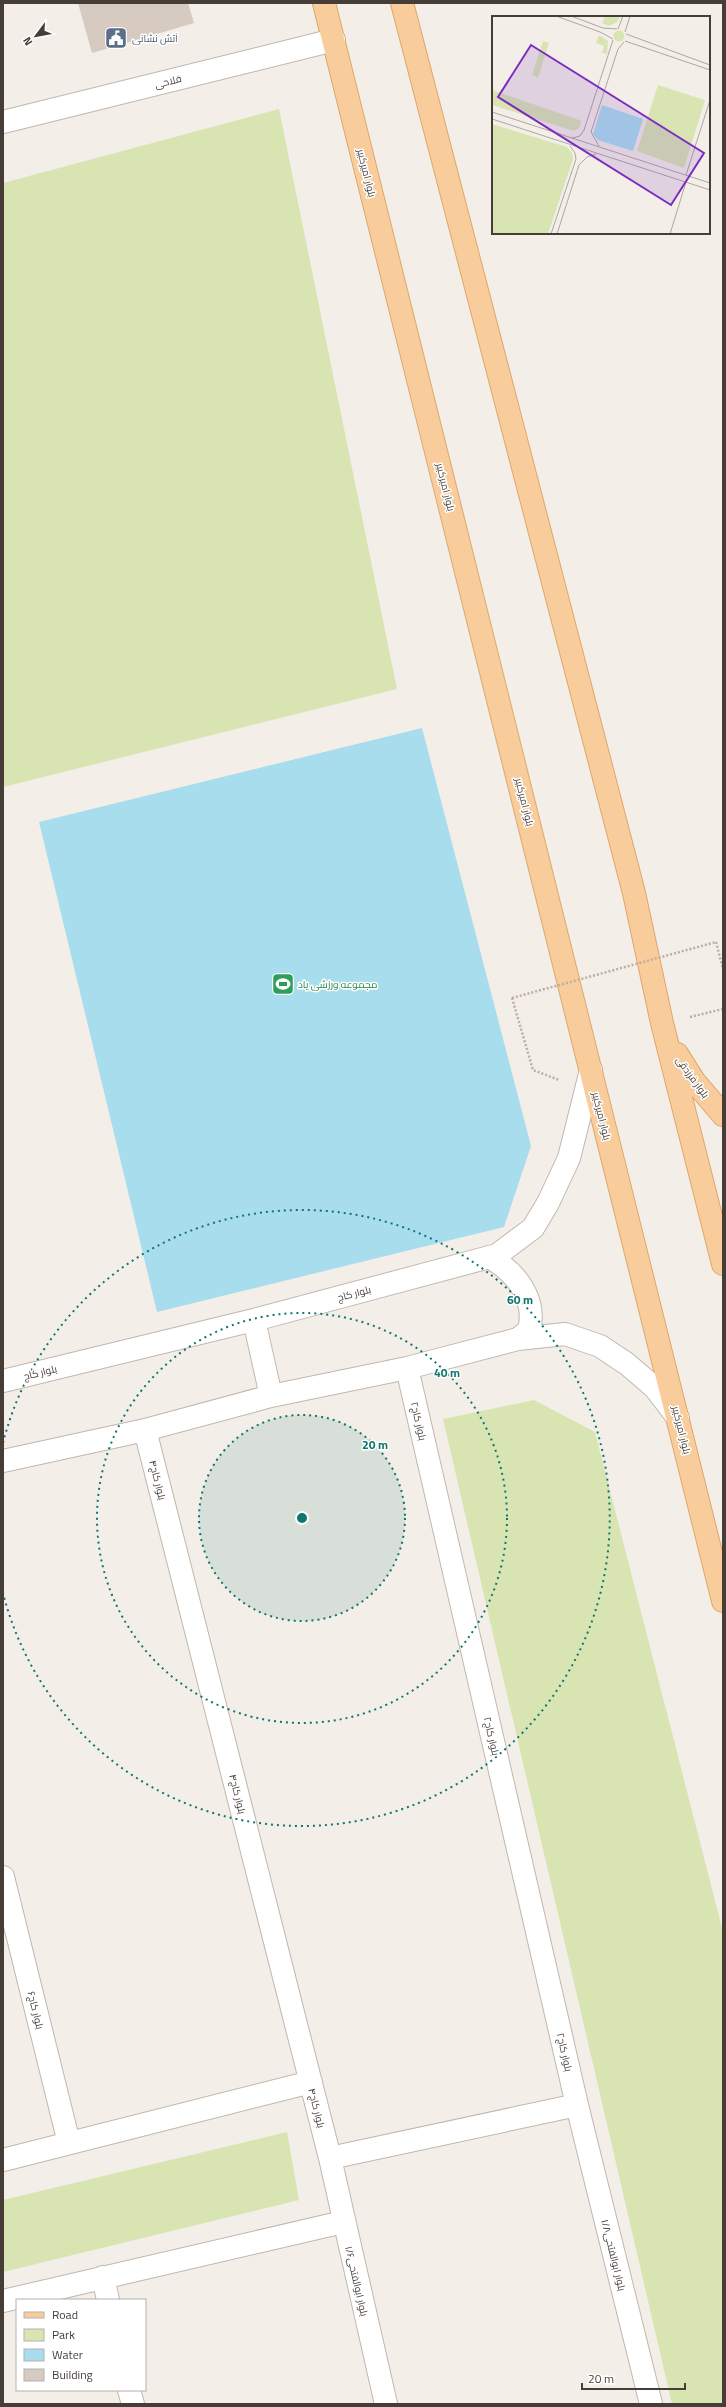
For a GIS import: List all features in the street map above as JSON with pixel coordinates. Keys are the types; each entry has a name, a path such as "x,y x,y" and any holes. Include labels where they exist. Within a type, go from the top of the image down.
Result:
{"main road":[{"name":"بلوار امیرکبیر","path":"324,3 723,1601"},
{"path":"402,3 634,893 666,1038 723,1264"},
{"name":"بلوار فرزدقی","path":"666,1038 694,1081 723,1115"}],"street":[{"name":"فلاحی","path":"3,122 334,40"},
{"name":"بلوار کاج","path":"3,1381 254,1320 497,1255 534,1228 548,1203 569,1158 591,1070"},
{"path":"489,1257 504,1266 528,1297 532,1318 529,1330 518,1339"},
{"path":"254,1320 270,1396"},
{"path":"3,1461 145,1430 270,1396 406,1368 518,1339 566,1334 600,1346 627,1364 655,1388 679,1420"},
{"name":"بلوار کاج۲","path":"406,1368 577,2105"},
{"name":"بلوار کاج۴","path":"145,1430 330,2158"},
{"name":"بلوار کاج۶","path":"3,1877 69,2143"},
{"path":"3,2160 311,2082"},
{"path":"330,2158 577,2105"},
{"name":"بلوار ابوالفتحی۱/۸","path":"577,2105 651,2404"},
{"name":"بلوار ابوالفتحی۱/۶","path":"330,2158 343,2222 386,2404"},
{"path":"3,2301 343,2222"},
{"path":"103,2277 108,2299"},
{"path":"129,2391 132,2404"}],"path":[{"path":"533,1070 512,998 716,942 723,969"}],"green space":[{"path":"279,109 397,689 3,787 3,183"},
{"path":"534,1400 595,1432 723,1932 723,2404 672,2404 443,1419"},
{"path":"287,2132 299,2200 3,2272 3,2200"}],"water":[{"name":"مجموعه ورزشی یاد","path":"422,728 531,1146 504,1227 157,1312 39,822"}],"building":[{"name":"آتش نشانی","path":"78,3 188,3 194,23 92,53"}],"place":[{"name":"آتش نشانی","path":"116,38"},
{"name":"مجموعه ورزشی یاد","path":"283,984"}]}
